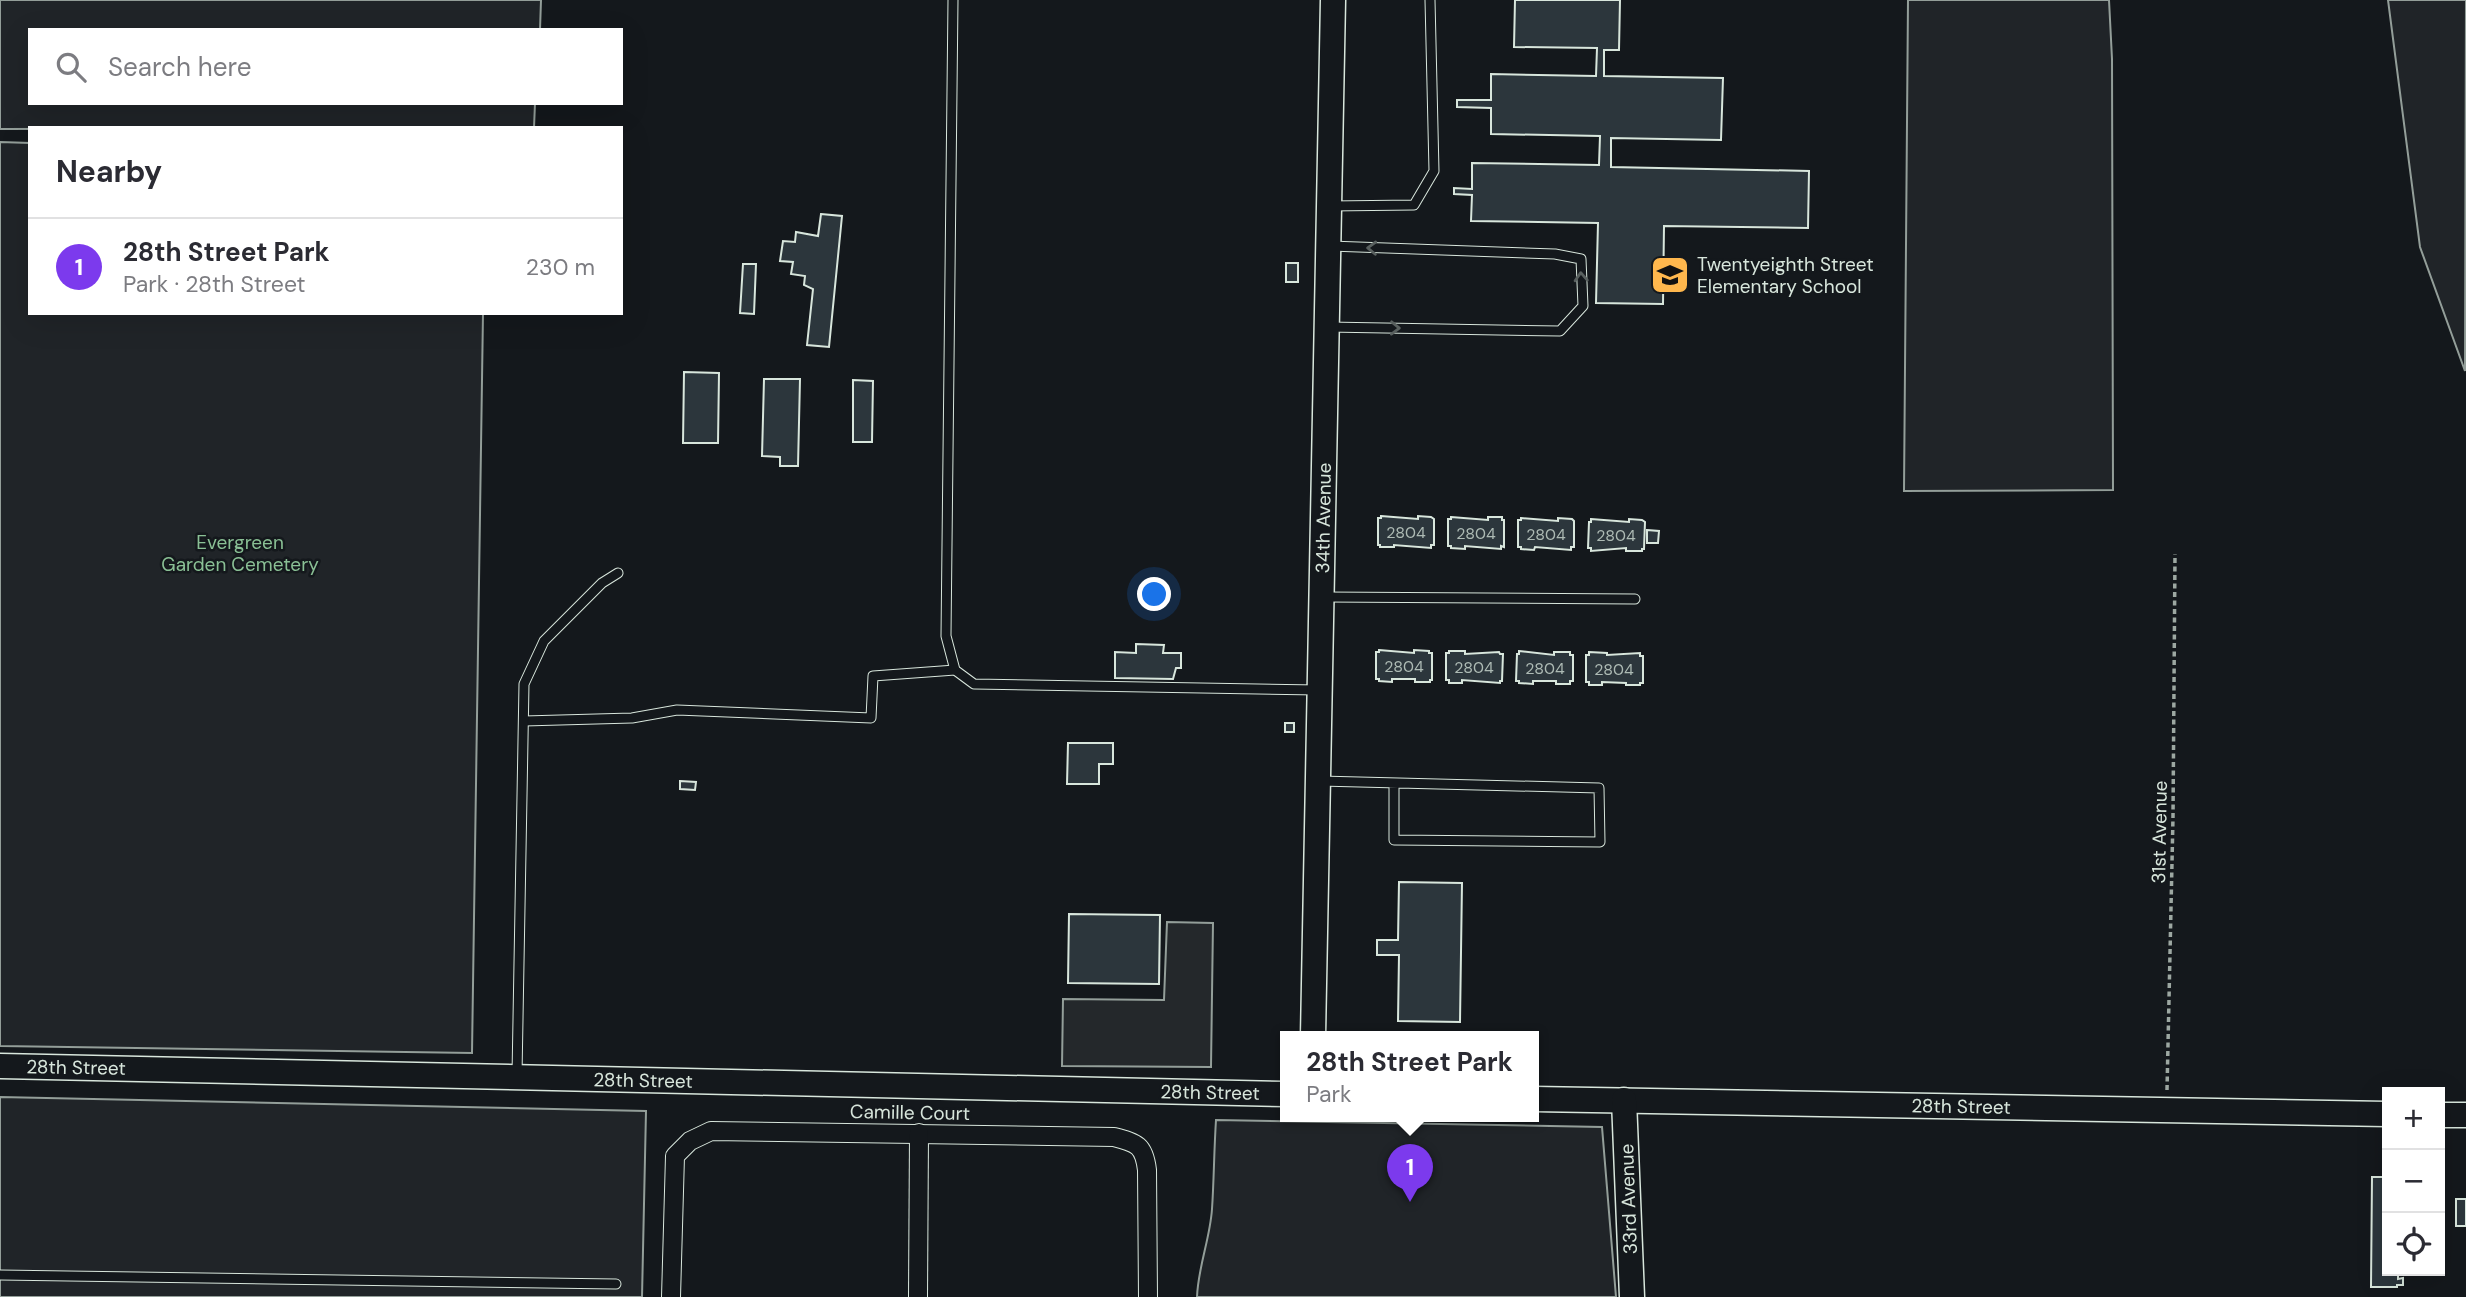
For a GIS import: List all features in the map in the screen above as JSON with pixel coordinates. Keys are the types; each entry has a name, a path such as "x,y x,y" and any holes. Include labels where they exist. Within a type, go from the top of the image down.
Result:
{"main road":[{"name":"34th Avenue","path":"1313,1031 1332,0"},
{"name":"28th Street","path":"0,1066 1280,1094"},
{"name":"28th Street","path":"1539,1099 2382,1114"},
{"name":"33rd Avenue","path":"1624,1100 1632,1297"},
{"path":"2445,1115 2466,1115"}],"street":[{"name":"Camille Court","path":"671,1297 675,1156 690,1141 711,1131 1114,1137 1134,1142 1145,1154 1147,1170 1148,1297"},
{"path":"918,1297 919,1133"}],"lane":[{"path":"953,0 946,636 955,670 974,684 1320,690"},
{"path":"1329,206 1414,205 1434,171 1430,0"},
{"path":"1326,327 1560,331 1583,306 1581,259 1555,254 1328,246"},
{"path":"517,1077 524,684 544,641 602,583 618,573"},
{"path":"1322,597 1635,599"},
{"path":"524,721 632,718 677,710 871,718 873,676 955,670"},
{"path":"1318,781 1600,788 1600,842 1394,840 1394,783"},
{"path":"0,1275 616,1284"}],"path":[{"name":"31st Avenue","path":"2167,1110 2175,554"}],"green space":[{"path":"0,0 541,0 540,28 28,28 28,105 535,105 534,126 28,126 28,129 0,129"},
{"path":"1908,0 2109,0 2112,59 2113,490 1904,491"},
{"path":"2388,0 2466,0 2465,371 2420,247"},
{"name":"Evergreen Garden Cemetery","path":"0,142 28,143 28,315 483,315 472,1053 0,1046"},
{"path":"0,1097 646,1111 642,1297 0,1297"},
{"path":"1216,1120 1602,1127 1616,1297 1197,1297 1213,1198"}],"shaded area":[{"path":"1167,922 1213,923 1211,1067 1062,1066 1063,999 1164,1000"}],"building":[{"path":"1515,0 1620,0 1619,50 1604,50 1604,76 1723,78 1721,140 1611,138 1611,167 1809,171 1808,228 1664,226 1663,304 1596,303 1598,223 1471,221 1472,195 1454,194 1454,188 1472,189 1472,163 1599,165 1600,136 1491,134 1491,108 1457,107 1457,100 1491,100 1491,74 1596,76 1597,48 1514,47"},
{"path":"821,214 842,216 829,347 807,345 813,289 804,285 805,276 791,274 793,262 780,261 783,241 795,242 796,232 818,236"},
{"path":"1286,263 1298,263 1298,282 1286,282"},
{"path":"743,264 756,264 754,314 740,313"},
{"path":"684,372 719,373 718,443 683,443"},
{"path":"764,379 800,379 798,466 780,466 780,457 762,456"},
{"path":"853,380 873,381 872,442 853,442"},
{"path":"1418,516 1431,517 1434,519 1434,545 1431,545 1431,548 1394,545 1380,547 1378,518 1418,519"},
{"path":"1488,517 1502,517 1504,547 1451,548 1448,546 1448,519 1488,520"},
{"path":"1558,518 1572,519 1574,547 1571,547 1571,550 1535,547 1534,550 1521,549 1518,547 1518,520 1558,521"},
{"path":"1591,519 1629,522 1629,519 1642,520 1645,522 1644,549 1591,551 1591,548 1588,548"},
{"path":"1647,530 1659,531 1658,543 1647,543"},
{"path":"1136,644 1164,645 1163,653 1181,653 1181,668 1176,668 1173,679 1115,678 1115,652 1136,653"},
{"path":"1414,650 1429,651 1432,653 1432,680 1379,681 1376,679 1376,652 1414,653"},
{"path":"1465,651 1465,654 1503,654 1502,681 1462,680 1462,683 1449,683 1449,680 1446,680 1446,653"},
{"path":"1519,651 1554,655 1554,652 1570,652 1570,655 1573,655 1573,681 1570,681 1570,684 1556,684 1556,681 1519,683 1516,681"},
{"path":"1589,652 1607,655 1640,653 1640,656 1643,656 1643,683 1626,685 1602,682 1602,685 1589,685 1589,682 1586,682 1586,655 1589,655"},
{"path":"1285,723 1294,723 1294,732 1285,732"},
{"path":"1068,743 1113,743 1113,764 1099,764 1099,784 1067,784"},
{"path":"680,781 696,782 695,790 680,789"},
{"path":"1399,882 1462,883 1460,1022 1398,1021 1399,955 1377,955 1377,940 1398,940"},
{"path":"1069,914 1160,915 1159,984 1068,983"},
{"path":"2372,1177 2382,1177 2382,1276 2403,1278 2403,1285 2371,1287"},
{"path":"2456,1199 2466,1199 2466,1226 2456,1226"}],"place":[{"name":"Twentyeighth Street Elementary School","path":"1670,275"},
{"name":"28th Street Park","path":"1410,1202"}]}
